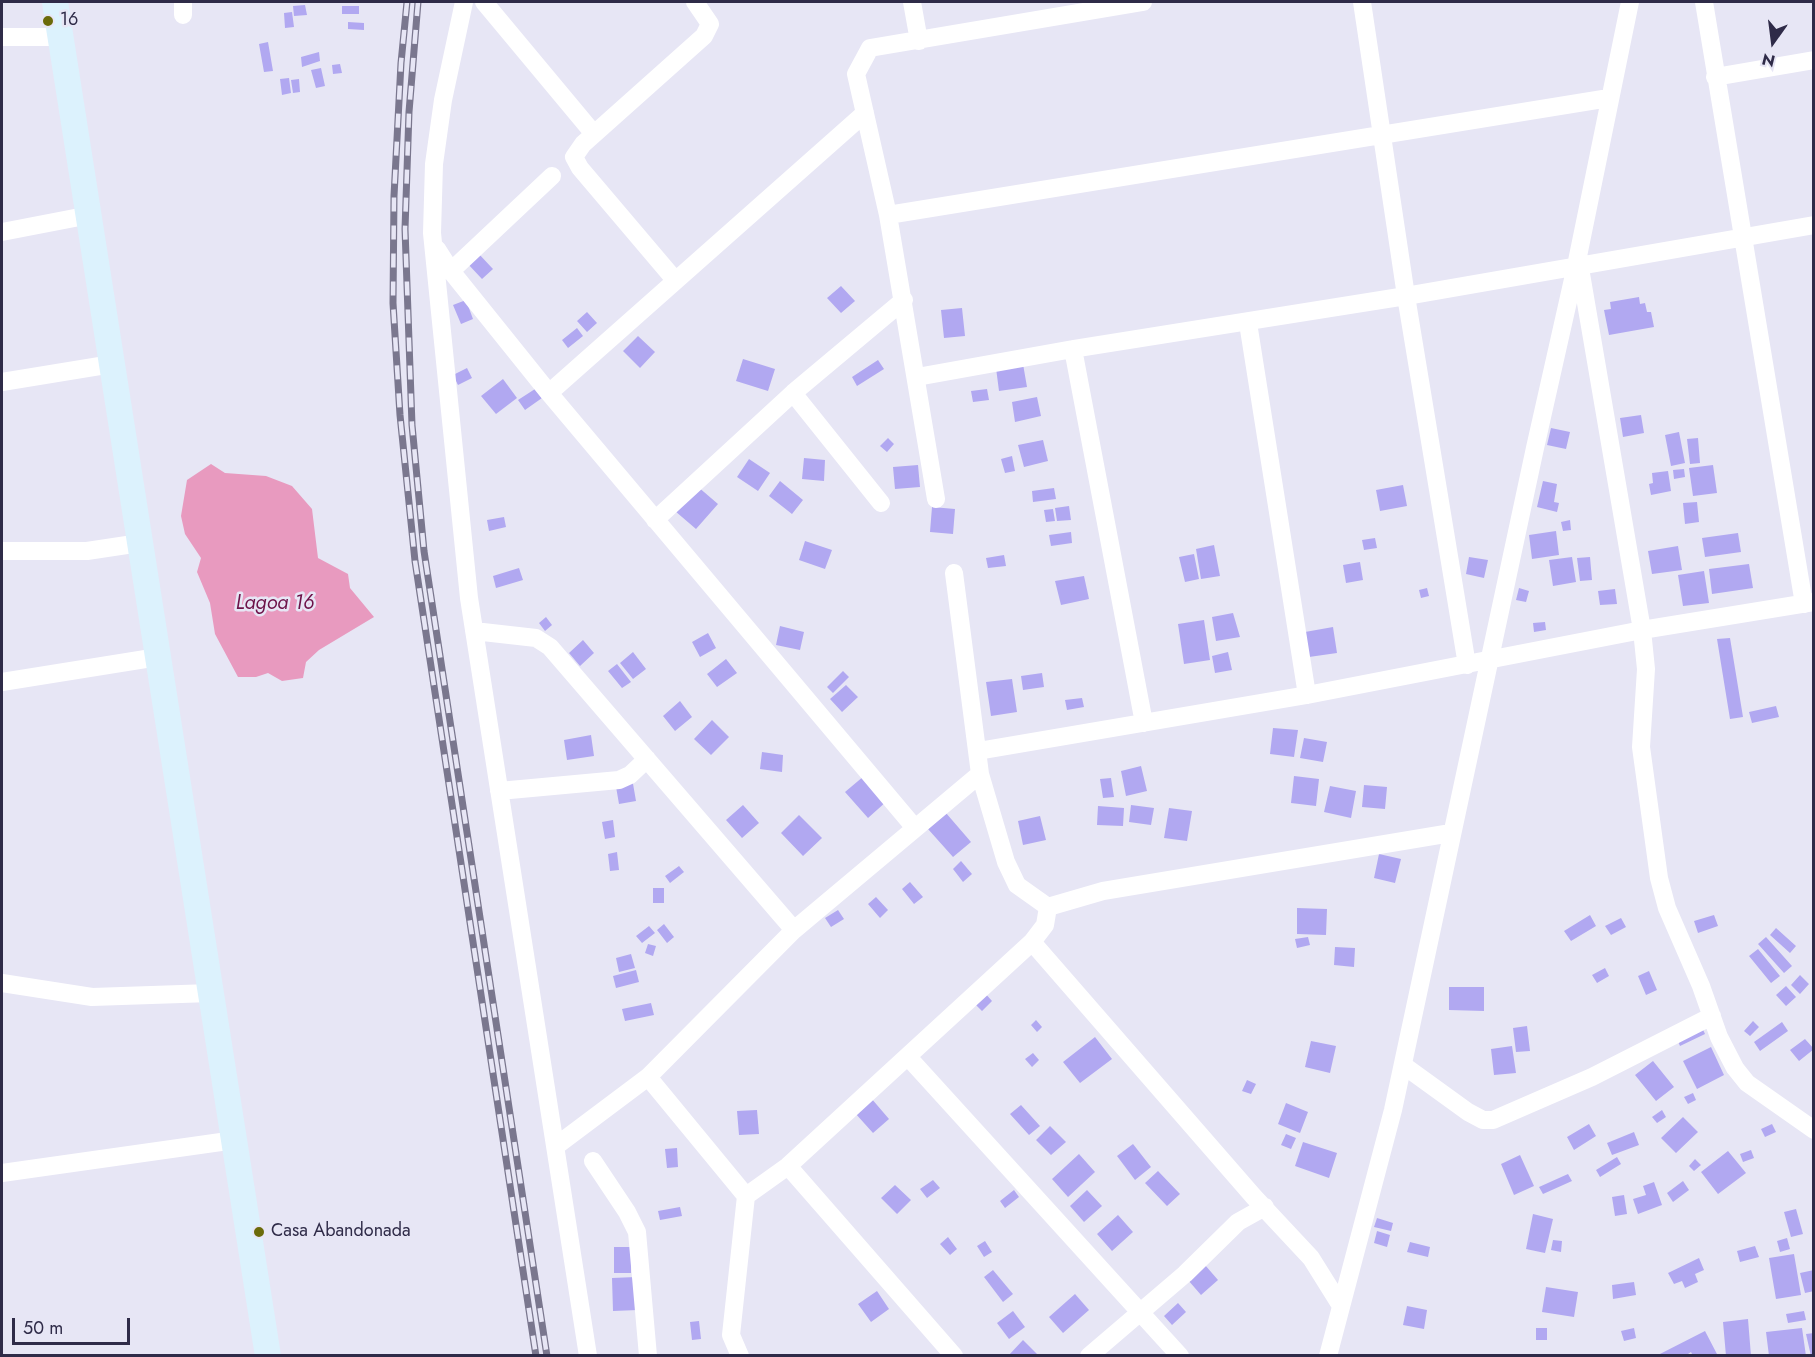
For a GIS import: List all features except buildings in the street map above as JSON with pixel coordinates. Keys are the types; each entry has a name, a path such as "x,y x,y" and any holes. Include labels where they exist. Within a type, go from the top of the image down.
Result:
{"street":[{"path":"55,2 268,1356"},
{"path":"464,2 443,100 434,164 432,234 435,245 454,457 474,631 588,1356"},
{"path":"484,2 594,134"},
{"path":"675,280 580,168 574,157 583,144 704,36 710,24 695,2"},
{"path":"912,2 919,41"},
{"path":"936,499 888,215 855,78 870,48 919,41 1086,6 1143,2"},
{"path":"1362,2 1406,296 1467,665"},
{"path":"1328,1356 1402,1065 1445,859 1578,266 1609,98 1630,2"},
{"path":"978,751 1307,695 1642,630 1809,603 1715,77 1704,2"},
{"path":"2,37 61,37"},
{"path":"1715,77 1814,60"},
{"path":"888,215 1609,98"},
{"path":"549,393 865,113"},
{"path":"451,271 552,176"},
{"path":"2,232 90,215"},
{"path":"917,377 1073,349 1248,323 1814,225"},
{"path":"435,245 451,271 549,393 915,828"},
{"path":"1578,266 1642,630 1646,669 1641,747 1659,878 1667,908 1730,1058 1747,1083 1814,1130"},
{"path":"655,520 793,393 903,300"},
{"path":"1248,323 1307,695"},
{"path":"1073,349 1144,723"},
{"path":"2,382 112,364"},
{"path":"793,393 881,503"},
{"path":"2,550 87,551 140,543"},
{"path":"954,573 980,774 1006,862 1017,885 1048,907"},
{"path":"474,631 536,638 550,647 794,930"},
{"path":"2,682 158,657"},
{"path":"499,791 619,780 630,775 647,759"},
{"path":"556,1146 648,1077 794,930 980,774"},
{"path":"1048,907 1103,891 1451,833"},
{"path":"1422,839 1445,859"},
{"path":"746,1196 788,1166 1032,942 1045,925 1048,907"},
{"path":"1032,942 1245,1186 1311,1258 1341,1306"},
{"path":"2,983 92,997 211,993"},
{"path":"1402,1065 1467,1112 1483,1120 1493,1120 1592,1077 1712,1016"},
{"path":"908,1057 1180,1356"},
{"path":"648,1077 746,1196 731,1335 740,1356"},
{"path":"2,1173 235,1140"},
{"path":"593,1161 636,1226 648,1356"},
{"path":"788,1166 954,1356"},
{"path":"1238,1222 1245,1186"},
{"path":"1089,1356 1140,1310 1185,1274 1238,1222 1265,1207"}],"water":[{"name":"Lagoa 16","path":"211,464 225,473 266,476 292,486 312,509 318,558 348,574 350,588 374,617 319,650 306,662 303,678 282,681 268,673 256,677 238,677 215,634 210,603 197,572 201,558 185,534 181,516 187,480"}],"railway":[{"path":"407,2 401,63 394,196 393,303 400,415 415,561 536,1356"},
{"path":"418,2 409,112 405,229 412,425 424,551 547,1356"}],"place":[{"name":"16","path":"48,21"},
{"name":"Casa Abandonada","path":"259,1232"}]}
